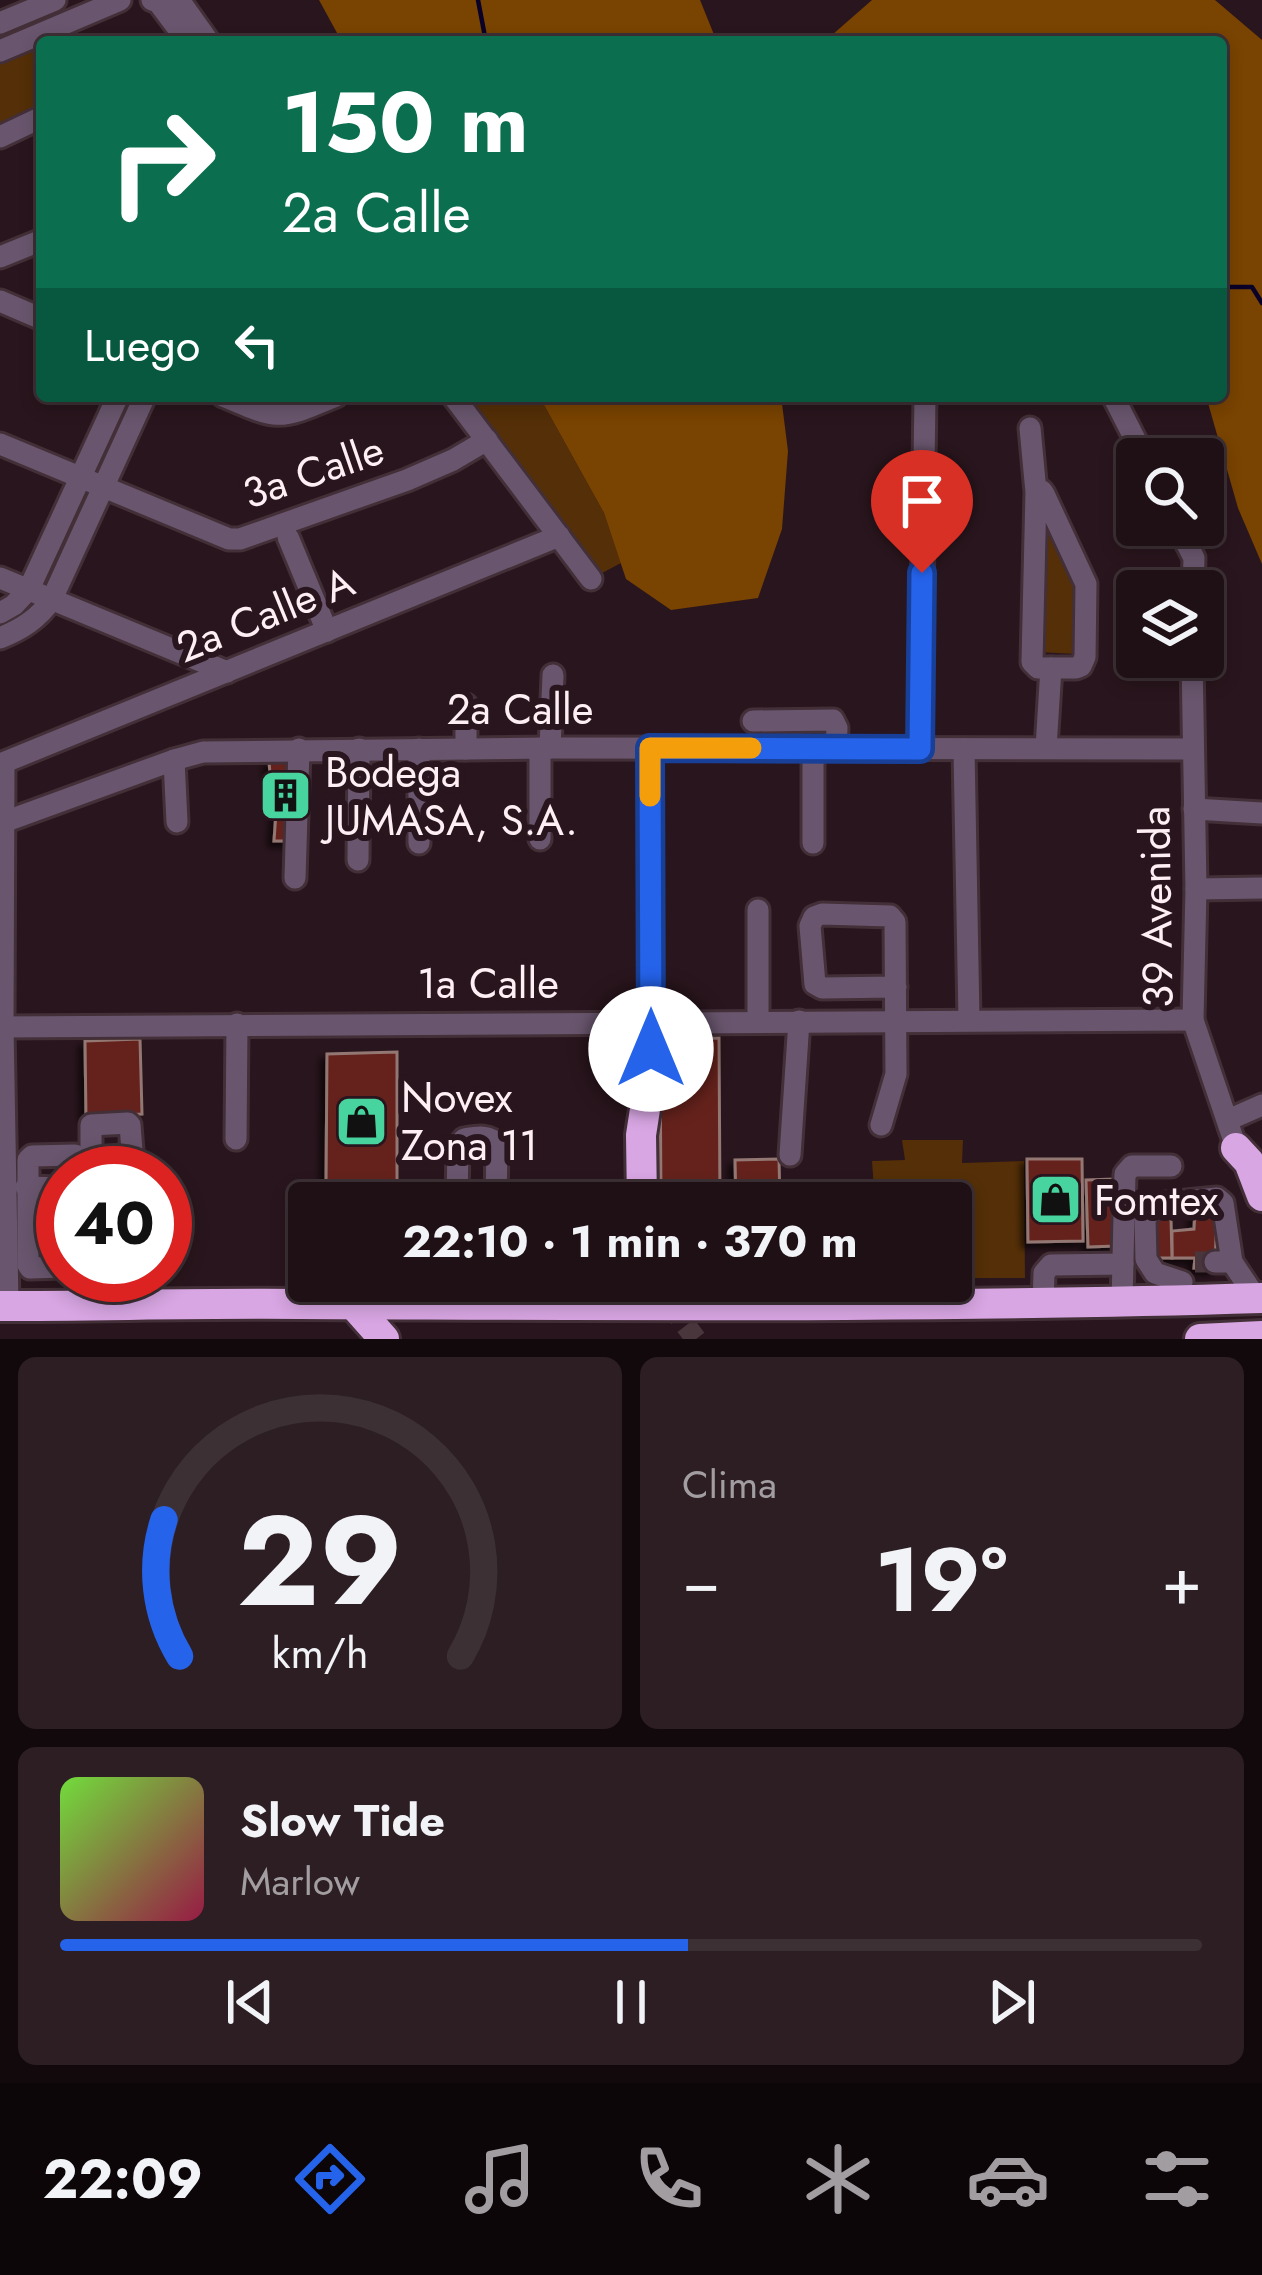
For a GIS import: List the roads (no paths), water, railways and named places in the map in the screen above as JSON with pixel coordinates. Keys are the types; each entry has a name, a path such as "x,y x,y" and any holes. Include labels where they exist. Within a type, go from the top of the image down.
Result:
{"highway":[{"path":"642,1182 641,1136 650,1077"},
{"path":"1232,1134 1262,1196"},
{"path":"972,1301 1122,1303 1176,1292 1259,1298"},
{"path":"192,1293 372,1302"},
{"path":"3,1313 48,1302"},
{"path":"660,1302 720,1302"},
{"path":"681,1302 692,1305"},
{"path":"353,1304 384,1339"},
{"path":"1200,1339 1262,1336"}],"street":[{"path":"0,23 31,5 56,0"},
{"path":"48,36 120,0"},
{"path":"152,0 184,36"},
{"path":"179,0 205,36"},
{"path":"31,5 46,36"},
{"path":"0,51 36,40"},
{"path":"0,137 36,120"},
{"path":"0,257 36,242"},
{"path":"0,301 36,316"},
{"path":"0,638 42,614 52,599 116,402"},
{"path":"0,614 29,590 141,402"},
{"path":"237,402 274,416 321,402"},
{"path":"458,402 590,579"},
{"path":"920,749 925,402"},
{"path":"1116,402 1134,438"},
{"path":"1030,428 1036,492 1032,662 1035,667 1076,668 1083,662 1086,584 1044,494 1036,492"},
{"name":"3a Calle","path":"91,482 229,539 252,536 407,480 487,440"},
{"path":"0,444 91,482"},
{"name":"2a Calle A","path":"2,764 559,536"},
{"path":"288,537 327,631"},
{"path":"0,578 227,672"},
{"path":"1046,748 1051,668"},
{"path":"540,838 553,675"},
{"name":"39 Avenida","path":"1192,678 1193,1020 1262,1216"},
{"path":"466,705 466,748"},
{"path":"753,721 832,720 837,728 824,749 812,843"},
{"path":"650,748 652,1182"},
{"path":"295,878 299,749"},
{"path":"358,860 359,749"},
{"path":"419,749 419,843"},
{"path":"964,749 969,1020"},
{"name":"2a Calle","path":"4,823 203,752 1192,749"},
{"path":"174,760 178,822"},
{"path":"2,764 3,1313"},
{"path":"1194,809 1262,812"},
{"path":"1196,889 1262,888"},
{"path":"758,910 758,1021"},
{"path":"881,1125 896,1074 897,1021 896,987 894,919 814,917 810,926 814,984 822,988 896,987"},
{"name":"1a Calle","path":"2,1027 1193,1020"},
{"path":"790,1155 799,1021"},
{"path":"236,1139 237,1024"},
{"path":"1232,1134 1262,1105"},
{"path":"91,1146 91,1125 128,1123 131,1146"},
{"path":"457,1182 458,1146 464,1138 477,1137 497,1145 496,1182"},
{"path":"36,1156 28,1160 26,1187 28,1265 36,1268"},
{"path":"1122,1303 1127,1170 1171,1166"},
{"path":"26,1187 36,1187"},
{"path":"1211,1196 1223,1203 1214,1262 1176,1292 1155,1273 1146,1259 1145,1219 1156,1204 1211,1196"},
{"path":"1214,1262 1259,1298"},
{"path":"1043,1304 1043,1273 1051,1264 1123,1264"}],"waterway":[{"path":"478,0 485,36"},
{"path":"1227,287 1252,287 1262,303"}],"tunnel":[{"path":"1195,1262 1215,1262"},
{"path":"668,1302 696,1339"}],"place":[{"name":"Bodega JUMASA, S.A.","path":"286,796"},
{"name":"Novex Zona 11","path":"362,1121"},
{"name":"Fomtex","path":"1055,1200"}]}
